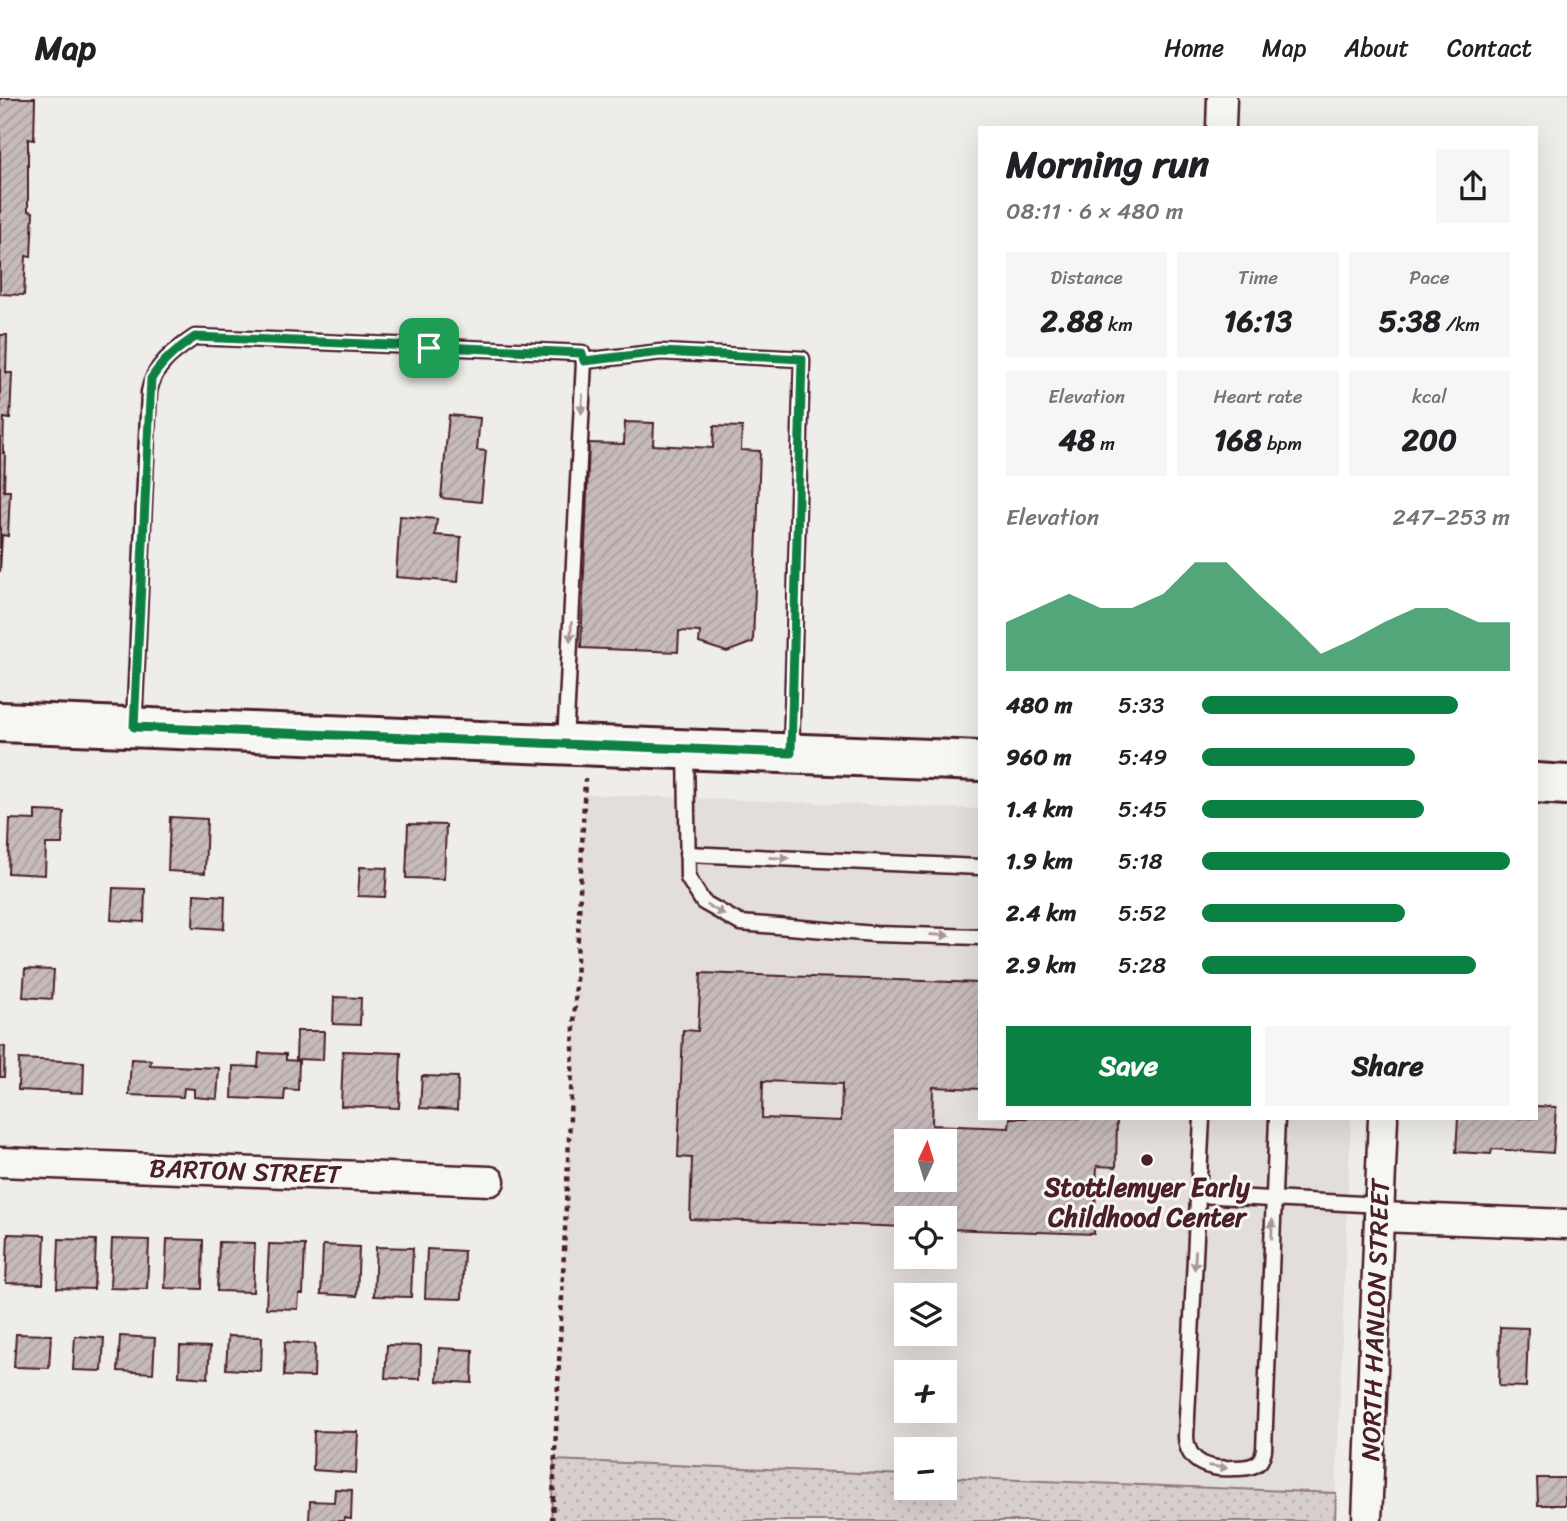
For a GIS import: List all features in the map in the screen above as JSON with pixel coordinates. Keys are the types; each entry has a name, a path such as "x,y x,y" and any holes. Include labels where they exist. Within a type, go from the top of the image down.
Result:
{"street":[{"path":"1220,126 1222,98"},
{"path":"0,722 134,727 575,756 686,749 978,761"},
{"path":"1538,783 1567,785"},
{"name":"NORTH HANLON STREET","path":"1367,1521 1383,1120"},
{"name":"BARTON STREET","path":"0,1162 490,1181"},
{"path":"1379,1211 1567,1224"}],"lane":[{"path":"134,727 149,392 151,379 174,351 195,337 582,353 584,361 575,756"},
{"path":"584,361 661,352 802,359 791,753"},
{"path":"686,749 688,878 703,902 740,923 875,934 978,937"},
{"path":"687,854 978,867"},
{"path":"1202,1120 1186,1444 1199,1463 1217,1469 1249,1467 1260,1461 1264,1450 1276,1120"},
{"path":"1198,1195 1379,1211"}],"path":[{"path":"551,1521 575,756"}],"shaded area":[{"name":"Stottlemyer Early Childhood Center","path":"585,794 978,809 978,1120 1351,1120 1336,1493 957,1477 957,1437 894,1437 894,1474 554,1460"},
{"path":"554,1460 894,1474 894,1500 957,1500 957,1477 1336,1493 1335,1521 551,1521"}],"building":[{"path":"0,98 35,98 34,140 28,139 28,211 33,212 31,257 26,256 24,295 0,294"},
{"path":"0,335 7,335 6,373 12,373 10,419 4,418 3,453 4,491 10,491 8,536 2,535 0,572"},
{"path":"449,415 480,418 477,450 486,451 481,502 441,498"},
{"path":"625,422 654,423 653,445 713,448 714,426 742,427 741,450 760,451 753,642 727,652 699,643 700,632 679,631 678,652 581,648 589,443 624,444"},
{"path":"400,516 437,519 435,535 461,537 458,582 396,577"},
{"path":"35,811 64,812 62,844 46,844 45,875 8,873 10,819 35,820"},
{"path":"170,817 207,819 205,873 168,871"},
{"path":"408,824 446,825 444,879 406,878"},
{"path":"360,867 387,868 385,897 358,896"},
{"path":"113,888 145,889 144,922 111,920"},
{"path":"194,894 225,896 224,929 193,927"},
{"path":"25,969 54,970 52,999 23,997"},
{"path":"701,973 978,983 978,1089 933,1087 932,1125 1009,1128 1010,1120 1117,1120 1116,1167 1097,1166 1094,1234 957,1229 957,1206 894,1206 894,1227 690,1219 692,1158 678,1157 683,1030 698,1031","holes":["763,1081 842,1084 841,1121 762,1118"]},
{"path":"334,997 361,998 360,1025 333,1024"},
{"path":"297,1031 324,1031 323,1060 296,1059"},
{"path":"0,1046 5,1047 4,1077 0,1077"},
{"path":"343,1051 401,1053 399,1108 341,1106"},
{"path":"259,1053 286,1054 286,1060 299,1061 298,1090 285,1089 284,1100 232,1098 233,1066 258,1067"},
{"path":"19,1059 84,1062 83,1093 18,1090"},
{"path":"131,1059 151,1060 150,1065 219,1068 217,1099 194,1097 194,1089 184,1088 183,1097 129,1095"},
{"path":"422,1076 458,1077 457,1110 420,1108"},
{"path":"1538,1106 1556,1107 1553,1153 1492,1149 1491,1154 1456,1152 1458,1120 1538,1120"},
{"path":"8,1234 45,1235 43,1284 6,1283"},
{"path":"59,1239 96,1240 94,1289 57,1288"},
{"path":"112,1239 149,1240 147,1289 110,1288"},
{"path":"167,1239 203,1240 202,1289 165,1288"},
{"path":"219,1242 255,1243 253,1292 217,1291"},
{"path":"269,1244 305,1245 303,1294 299,1294 298,1309 266,1308"},
{"path":"323,1245 359,1247 357,1296 321,1294"},
{"path":"376,1247 413,1248 411,1297 374,1296"},
{"path":"427,1249 464,1251 462,1299 425,1298"},
{"path":"1500,1327 1528,1328 1526,1387 1499,1386"},
{"path":"16,1334 51,1335 49,1368 14,1367"},
{"path":"75,1336 104,1338 102,1371 73,1370"},
{"path":"120,1336 155,1338 153,1373 118,1371"},
{"path":"228,1336 262,1337 261,1371 226,1369"},
{"path":"285,1342 315,1344 314,1377 284,1376"},
{"path":"387,1345 421,1346 420,1379 385,1378"},
{"path":"180,1346 210,1347 208,1378 179,1376"},
{"path":"439,1348 473,1350 472,1383 437,1381"},
{"path":"314,1431 358,1432 356,1473 313,1470"},
{"path":"1537,1478 1565,1478 1565,1505 1538,1505"},
{"path":"335,1489 352,1490 351,1519 309,1521 310,1501 334,1502"}],"place":[{"name":"Stottlemyer Early Childhood Center","path":"1147,1160"}],"route":[{"path":"195,337 429,348 582,353 584,361 661,352 802,359 791,753 134,727 149,392 151,379 160,365 174,351 195,337"}]}
